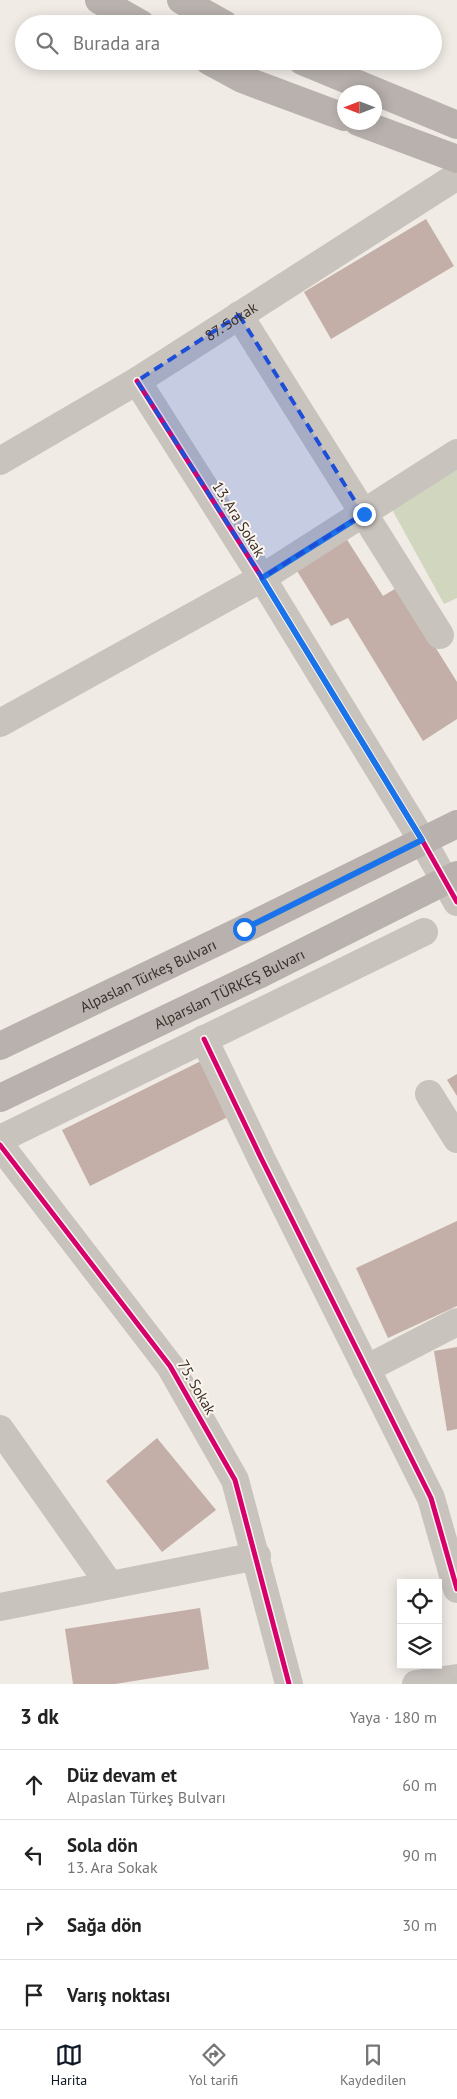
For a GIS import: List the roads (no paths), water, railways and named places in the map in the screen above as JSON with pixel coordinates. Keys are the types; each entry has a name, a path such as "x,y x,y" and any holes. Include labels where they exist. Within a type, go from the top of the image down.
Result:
{"main road":[{"path":"99,0 125,15"},
{"path":"181,0 208,15"},
{"path":"226,70 242,79 337,114"},
{"path":"324,70 457,125"},
{"path":"379,130 457,159"},
{"name":"Alpaslan Türkeş Bulvarı","path":"0,1046 457,824"},
{"name":"Alparslan TÜRKEŞ Bulvarı","path":"0,1098 260,974 453,886"}],"street":[{"name":"87. Sokak","path":"0,461 137,381 457,176"},
{"path":"239,315 440,635"},
{"name":"13. Ara Sokak","path":"137,381 262,578 422,840 453,886"},
{"path":"0,723 262,578 457,453"},
{"path":"0,1139 424,932"},
{"path":"204,1039 366,1369 431,1498 448,1524 457,1589"},
{"path":"430,1094 457,1139"},
{"name":"75. Sokak","path":"0,1145 170,1366 235,1480 257,1556 289,1684"},
{"path":"366,1369 457,1322"},
{"path":"0,1428 110,1585"},
{"path":"0,1607 257,1556"},
{"path":"416,1684 452,1680"}]}
